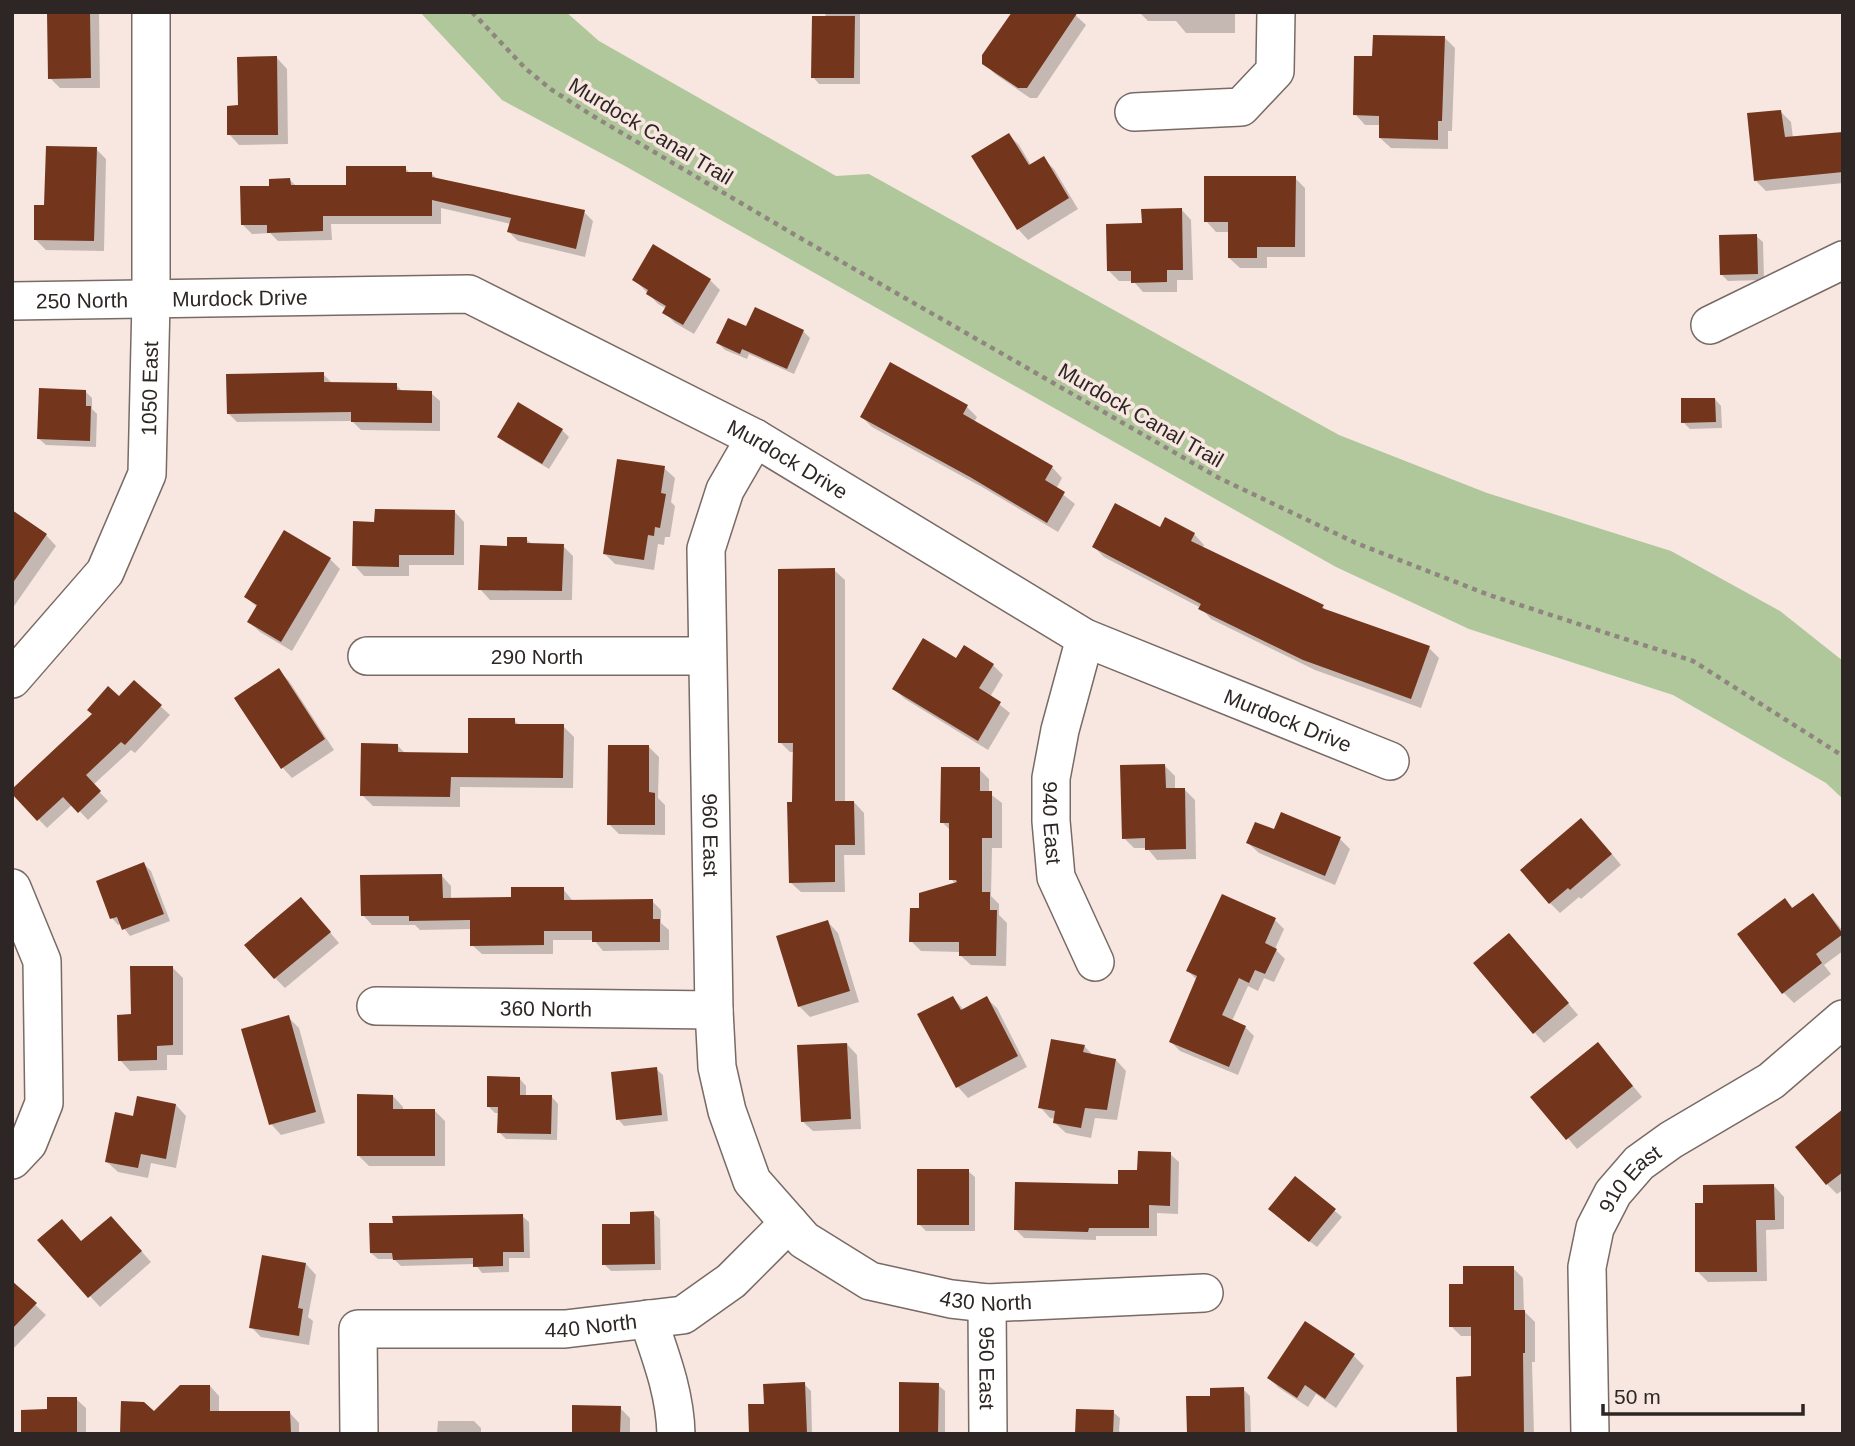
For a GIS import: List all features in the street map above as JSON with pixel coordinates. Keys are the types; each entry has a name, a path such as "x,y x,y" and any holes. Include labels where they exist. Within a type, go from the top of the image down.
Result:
{"street":[{"name":"1050 East","path":"12,679 105,572 147,474 151,301 151,12"},
{"path":"1134,113 1241,107 1275,71 1276,12"},
{"path":"1710,325 1843,260"},
{"name":"Murdock Drive","path":"151,301 469,293 755,438 1085,638 1390,761"},
{"name":"250 North","path":"12,301 151,301"},
{"name":"960 East","path":"755,438 726,490 706,549 714,1010 717,1068 726,1111 752,1181 789,1223"},
{"name":"940 East","path":"1085,638 1060,730 1051,778 1051,821 1056,877 1095,962"},
{"name":"290 North","path":"367,656 707,656"},
{"path":"12,888 42,961 44,1103 28,1143 12,1160"},
{"name":"360 North","path":"376,1006 714,1010"},
{"name":"910 East","path":"1590,1434 1587,1267 1595,1227 1613,1193 1639,1164 1671,1140 1771,1081 1843,1019"},
{"name":"430 North","path":"789,1223 804,1240 870,1281 951,1299 987,1303 1205,1293"},
{"name":"440 North","path":"359,1434 358,1329 565,1329 683,1315 731,1281 789,1223"},
{"name":"950 East","path":"987,1303 988,1434"},
{"path":"648,1319 668,1374 676,1418 676,1434"}],"path":[{"name":"Murdock Canal Trail","path":"472,12 526,69 552,90 593,116 825,253 1219,478 1356,543 1463,585 1693,661 1843,756"}],"green space":[{"path":"420,12 566,12 599,41 836,176 869,174 1339,435 1487,493 1671,551 1780,611 1843,661 1843,799 1826,783 1673,695 1469,629 1336,567 625,166 502,100"}],"building":[{"path":"47,12 90,12 91,78 48,79"},
{"path":"1012,12 1078,12 1027,88 1018,88 982,64 982,55"},
{"path":"812,16 855,16 854,78 811,78"},
{"path":"1373,35 1445,36 1442,121 1438,121 1438,140 1379,138 1379,116 1353,115 1354,56 1372,56"},
{"path":"277,56 278,135 227,135 227,106 238,105 237,57"},
{"path":"1781,110 1785,137 1843,132 1843,172 1754,181 1747,113"},
{"path":"1009,133 1029,165 1044,156 1069,198 1017,230 971,156"},
{"path":"46,146 97,147 94,241 34,240 34,205 44,205"},
{"path":"346,166 406,166 406,172 432,172 432,177 585,210 576,249 507,232 511,218 432,200 432,216 323,216 323,231 267,233 267,225 241,225 240,186 269,186 269,179 290,178 291,185 346,185"},
{"path":"1204,176 1296,176 1295,247 1257,247 1257,258 1228,258 1228,222 1204,222"},
{"path":"1182,208 1183,270 1167,270 1167,282 1131,283 1131,271 1107,271 1106,224 1142,223 1141,209"},
{"path":"1757,234 1758,274 1720,275 1719,235"},
{"path":"653,244 711,279 683,325 662,313 666,306 646,294 648,290 632,280"},
{"path":"755,307 804,330 787,369 742,349 740,354 716,343 728,318 746,326"},
{"path":"890,362 968,405 963,414 1053,466 1045,480 1065,492 1047,523 860,417"},
{"path":"324,372 324,382 397,383 397,390 432,391 432,423 351,422 351,412 227,414 226,374"},
{"path":"39,388 86,390 86,406 91,406 90,441 37,439"},
{"path":"1681,398 1715,398 1716,422 1681,423"},
{"path":"518,402 563,429 542,464 497,437"},
{"path":"617,459 665,466 661,493 666,494 660,528 655,527 654,536 648,535 644,560 603,554"},
{"path":"1115,503 1160,527 1165,517 1195,533 1191,541 1324,605 1322,608 1430,646 1411,699 1303,660 1198,609 1201,604 1092,547"},
{"path":"375,509 455,510 454,555 399,555 399,567 352,566 353,521 374,522"},
{"path":"12,510 47,534 12,584"},
{"path":"284,530 331,558 281,642 247,622 257,605 244,597"},
{"path":"507,537 527,537 527,543 564,544 562,591 478,590 480,545 507,546"},
{"path":"835,568 835,801 854,801 855,845 835,845 835,882 789,883 787,802 792,802 793,743 778,743 778,569"},
{"path":"923,638 956,658 964,645 994,664 979,688 1001,702 978,741 892,689"},
{"path":"279,668 325,739 281,769 234,698"},
{"path":"134,680 162,705 125,745 121,742 86,775 101,791 78,813 63,797 37,821 12,794 12,789 92,714 87,710 108,686 119,696"},
{"path":"468,718 515,718 515,724 564,724 563,778 451,777 450,797 360,796 361,743 398,744 398,752 468,753"},
{"path":"608,745 649,745 649,792 655,793 655,825 607,825"},
{"path":"1165,764 1166,788 1185,788 1186,849 1145,850 1145,838 1122,839 1120,765"},
{"path":"941,767 980,767 980,791 992,791 992,838 982,838 982,892 990,892 990,910 997,910 996,956 959,956 959,942 909,942 910,908 919,908 919,893 957,882 949,880 949,823 940,823"},
{"path":"1281,812 1341,837 1325,876 1246,843 1255,822 1274,829"},
{"path":"1581,818 1612,854 1549,904 1520,870"},
{"path":"144,862 164,914 122,930 117,917 110,919 96,881"},
{"path":"442,874 443,898 511,897 511,887 564,887 564,900 653,899 653,919 660,919 660,942 592,942 592,931 544,931 544,945 470,946 470,920 409,921 409,916 361,916 360,875"},
{"path":"1813,893 1843,934 1816,954 1822,963 1782,994 1737,934 1785,898 1792,908"},
{"path":"1222,894 1276,918 1265,943 1277,949 1265,974 1255,970 1249,983 1239,978 1222,1015 1246,1026 1229,1067 1169,1042 1197,976 1186,971"},
{"path":"301,897 331,932 274,979 244,945"},
{"path":"828,920 850,991 798,1007 776,936"},
{"path":"1509,933 1569,1003 1533,1034 1473,963"},
{"path":"130,966 173,966 173,1045 157,1046 157,1060 118,1061 117,1015 131,1014"},
{"path":"953,996 961,1010 987,996 1018,1056 956,1088 917,1014"},
{"path":"289,1015 316,1112 269,1125 241,1029"},
{"path":"1051,1039 1085,1045 1083,1052 1116,1059 1107,1110 1085,1108 1081,1128 1053,1123 1055,1111 1038,1108"},
{"path":"1598,1042 1633,1086 1566,1140 1530,1097"},
{"path":"847,1043 851,1119 801,1122 797,1045"},
{"path":"657,1067 662,1115 616,1120 611,1072"},
{"path":"487,1076 520,1077 520,1095 552,1095 551,1134 497,1133 498,1107 487,1107"},
{"path":"357,1094 393,1095 393,1109 435,1109 435,1156 357,1156"},
{"path":"137,1096 176,1104 166,1159 141,1154 138,1168 105,1162 115,1112 133,1116"},
{"path":"1843,1109 1843,1172 1826,1185 1795,1147"},
{"path":"1138,1151 1171,1152 1170,1206 1149,1205 1149,1228 1089,1228 1088,1232 1014,1230 1015,1182 1118,1184 1118,1170 1137,1170"},
{"path":"917,1169 969,1169 969,1225 917,1225"},
{"path":"1295,1176 1336,1209 1309,1242 1268,1209"},
{"path":"1774,1184 1775,1220 1756,1220 1757,1272 1695,1272 1695,1203 1703,1203 1703,1185"},
{"path":"654,1211 655,1264 602,1265 602,1224 630,1224 630,1212"},
{"path":"523,1214 524,1252 503,1252 503,1266 473,1267 473,1258 393,1260 392,1253 370,1253 369,1223 393,1223 392,1216"},
{"path":"111,1216 142,1251 88,1298 37,1240 62,1219 81,1241"},
{"path":"262,1255 306,1263 298,1308 303,1309 299,1336 249,1328"},
{"path":"1463,1266 1514,1266 1514,1310 1525,1310 1524,1434 1457,1434 1456,1377 1471,1376 1471,1327 1449,1327 1449,1284 1463,1284"},
{"path":"12,1281 37,1303 12,1329"},
{"path":"1305,1321 1355,1354 1325,1399 1305,1385 1297,1398 1267,1378"},
{"path":"805,1382 807,1434 749,1434 748,1404 764,1404 763,1384"},
{"path":"899,1382 939,1383 938,1434 899,1434"},
{"path":"180,1385 210,1385 210,1411 290,1411 291,1434 120,1434 121,1401 144,1402 154,1411"},
{"path":"1244,1387 1245,1434 1187,1434 1186,1396 1210,1396 1210,1388"},
{"path":"47,1397 77,1397 77,1434 21,1434 21,1410 47,1409"},
{"path":"572,1405 621,1406 620,1434 572,1434"},
{"path":"1076,1409 1114,1410 1113,1434 1075,1434"}]}
